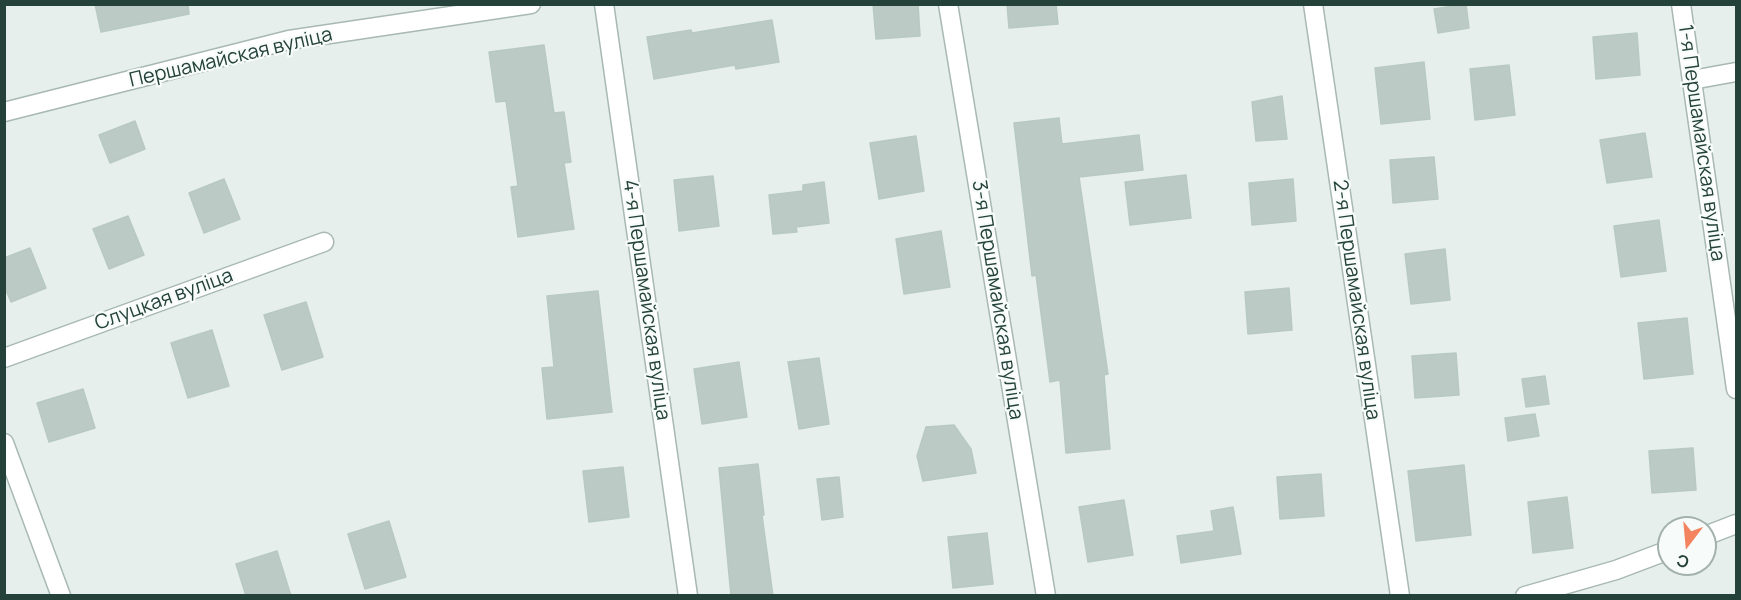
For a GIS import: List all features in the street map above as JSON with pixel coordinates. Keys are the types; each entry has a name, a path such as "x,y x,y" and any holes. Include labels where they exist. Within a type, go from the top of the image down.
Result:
{"street":[{"name":"Першамайская вуліца","path":"4,112 289,40 531,4"},
{"name":"4-я Першамайская вуліца","path":"604,4 688,596"},
{"name":"3-я Першамайская вуліца","path":"948,4 1046,596"},
{"name":"2-я Першамайская вуліца","path":"1313,4 1400,596"},
{"name":"1-я Першамайская вуліца","path":"1681,4 1737,389"},
{"path":"1692,80 1737,72"},
{"name":"Слуцкая вуліца","path":"4,358 324,242"},
{"path":"4,443 61,596"},
{"path":"1717,532 1737,524"},
{"path":"1525,596 1616,570 1657,555"}],"building":[{"path":"95,4 188,4 189,14 101,32"},
{"path":"873,4 918,4 920,36 876,39"},
{"path":"1007,4 1056,4 1058,24 1009,28"},
{"path":"1466,4 1469,28 1438,33 1434,9"},
{"path":"772,20 779,62 736,69 735,65 654,79 647,37 691,30 692,33"},
{"path":"1637,33 1640,75 1596,79 1593,37"},
{"path":"544,45 554,113 564,112 571,162 564,163 574,229 518,237 511,187 518,186 506,101 496,102 489,52"},
{"path":"1424,62 1430,119 1381,124 1375,68"},
{"path":"1509,65 1515,115 1475,120 1470,69"},
{"path":"1282,96 1287,139 1256,141 1252,102"},
{"path":"1059,118 1062,144 1139,135 1143,170 1079,177 1108,374 1104,375 1110,449 1066,453 1060,380 1050,382 1036,275 1032,276 1014,123"},
{"path":"135,121 145,149 110,163 99,135"},
{"path":"1645,133 1652,177 1607,183 1600,140"},
{"path":"916,136 924,191 879,199 870,143"},
{"path":"1434,157 1438,199 1393,203 1390,160"},
{"path":"1186,175 1191,218 1130,225 1125,182"},
{"path":"713,176 719,226 679,231 674,180"},
{"path":"224,179 240,219 204,233 189,193"},
{"path":"1293,179 1296,221 1252,225 1249,183"},
{"path":"824,182 829,223 796,227 797,232 773,234 769,195 803,191 803,185"},
{"path":"128,216 144,255 109,269 93,229"},
{"path":"1659,220 1666,271 1621,277 1614,226"},
{"path":"941,231 950,287 904,294 896,239"},
{"path":"30,248 46,288 11,302 4,286 4,258"},
{"path":"1445,249 1450,300 1411,304 1405,254"},
{"path":"1289,288 1292,330 1248,334 1245,292"},
{"path":"598,291 612,412 547,419 542,368 554,367 547,296"},
{"path":"306,302 323,357 282,370 264,315"},
{"path":"1687,318 1693,374 1644,379 1638,323"},
{"path":"212,330 229,386 188,398 171,343"},
{"path":"1456,353 1459,395 1415,398 1412,356"},
{"path":"819,358 829,424 799,429 788,362"},
{"path":"739,362 747,417 702,424 694,369"},
{"path":"1545,376 1549,404 1526,407 1522,379"},
{"path":"83,389 95,428 49,442 37,403"},
{"path":"1535,414 1539,436 1508,441 1505,418"},
{"path":"954,425 971,449 976,473 923,481 917,456 926,427"},
{"path":"1693,448 1696,490 1652,493 1649,451"},
{"path":"758,464 773,596 731,596 719,468"},
{"path":"1464,465 1471,535 1416,541 1408,471"},
{"path":"623,467 629,517 589,522 583,471"},
{"path":"1321,474 1324,516 1280,519 1277,477"},
{"path":"839,477 843,517 822,520 817,479"},
{"path":"1567,497 1573,548 1533,553 1528,502"},
{"path":"1124,500 1133,555 1088,562 1079,507"},
{"path":"1233,507 1241,554 1181,563 1177,536 1214,531 1211,511"},
{"path":"389,521 406,577 365,589 348,534"},
{"path":"987,533 993,584 953,588 948,537"},
{"path":"277,551 291,596 246,596 236,564"}]}
